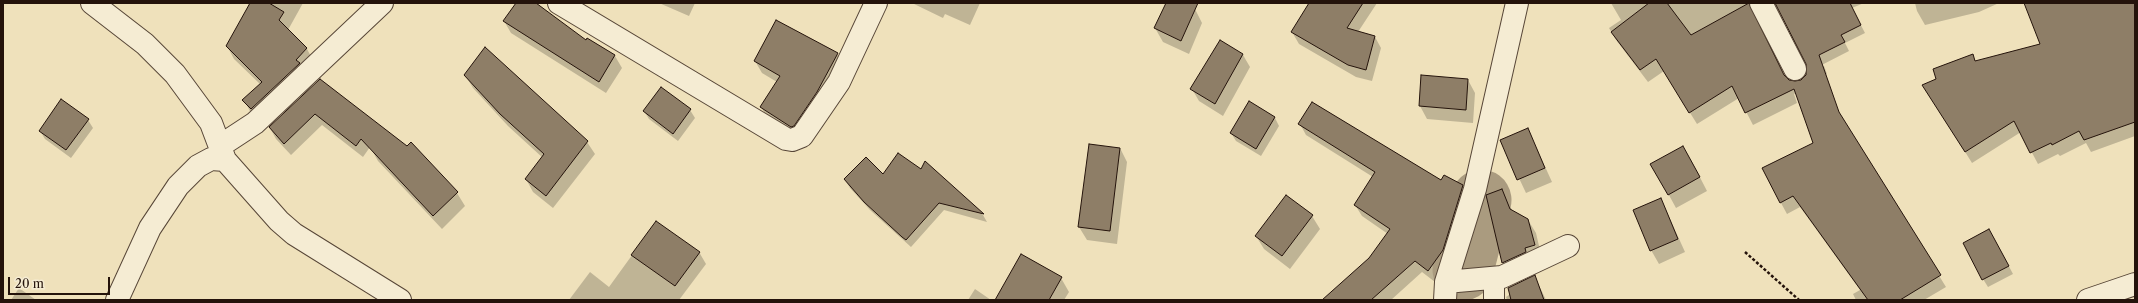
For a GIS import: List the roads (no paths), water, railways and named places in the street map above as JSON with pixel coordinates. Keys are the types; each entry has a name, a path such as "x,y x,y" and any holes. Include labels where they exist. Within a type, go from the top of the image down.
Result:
{"street":[{"path":"92,3 145,44 175,74 211,123 222,153 279,221 294,234 400,300"},
{"path":"117,300 150,228 178,186 198,166 222,153 382,3"},
{"path":"559,3 786,139 792,140 802,136 839,82 876,3"},
{"path":"1446,291 1475,189 1518,3"},
{"path":"1761,3 1795,69"},
{"path":"1446,291 1502,277 1568,246"},
{"path":"2088,300 2135,284"}],"lane":[{"path":"1494,278 1494,300"}],"waterway":[{"path":"1463,270 1481,200"}]}
